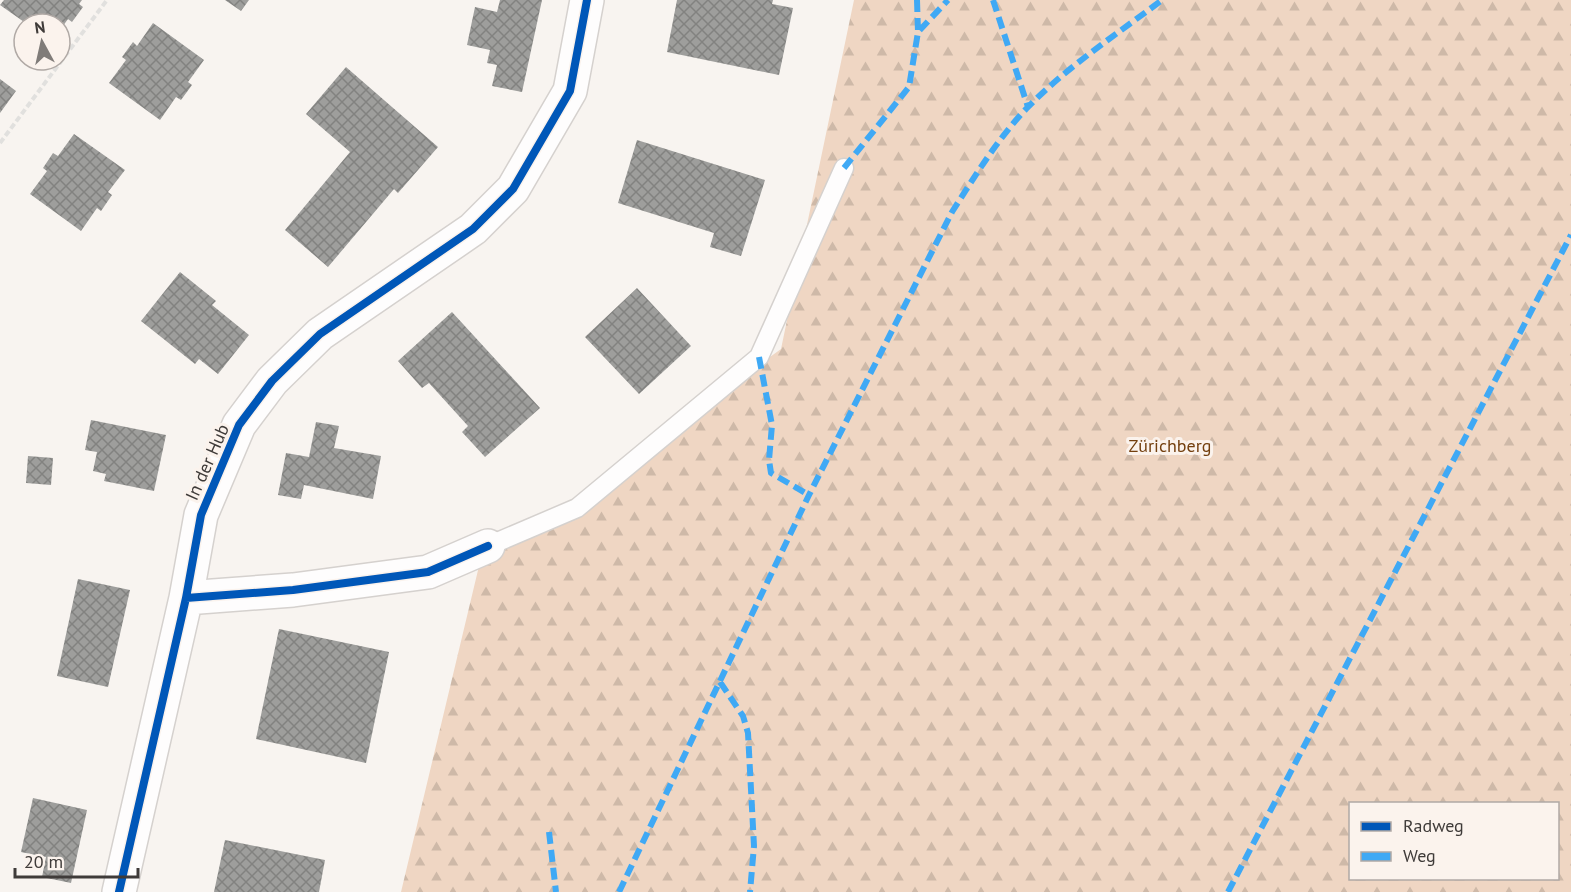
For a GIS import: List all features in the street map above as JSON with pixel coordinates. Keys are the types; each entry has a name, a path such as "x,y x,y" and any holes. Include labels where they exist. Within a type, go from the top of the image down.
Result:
{"street":[{"name":"In der Hub","path":"118,892 186,598 201,515 239,425 272,381 320,334 473,229 513,189 570,91 587,0"},
{"path":"186,598 293,590 428,572 488,546"}],"lane":[{"path":"488,546 577,508 759,357 844,168"}],"path":[{"path":"0,143 107,0"}],"green space":[{"name":"Zürichberg","path":"854,0 1571,0 1571,892 401,892 479,566 781,349"}],"building":[{"path":"4,0 82,0 79,4 83,7 72,22 72,12 12,13 0,5"},
{"path":"225,0 249,0 241,11"},
{"path":"500,0 542,0 522,92 492,86 497,65 487,63 490,50 467,45 475,7 497,12"},
{"path":"677,0 773,0 772,4 793,8 779,75 667,52"},
{"path":"153,23 204,60 188,82 192,85 181,100 176,97 160,120 109,83 126,60 122,57 133,42 137,46"},
{"path":"346,67 438,147 398,193 394,189 328,267 285,230 350,152 306,114"},
{"path":"0,79 16,91 0,113"},
{"path":"74,134 125,170 108,192 112,195 101,211 97,208 81,231 30,194 47,171 43,168 53,153 58,156"},
{"path":"637,140 765,180 741,256 710,247 714,233 618,203"},
{"path":"180,272 216,301 212,305 249,335 218,374 199,359 195,364 141,321"},
{"path":"637,288 691,346 639,394 585,337"},
{"path":"452,312 540,408 485,457 462,432 468,426 429,383 422,388 398,361"},
{"path":"91,420 166,435 154,491 104,481 106,474 93,471 97,452 85,450"},
{"path":"316,422 339,426 334,448 381,456 373,499 304,485 301,499 278,495 286,453 309,457"},
{"path":"28,456 53,458 51,485 26,483"},
{"path":"78,579 130,590 108,687 57,676"},
{"path":"279,629 389,652 366,763 256,739"},
{"path":"33,798 87,810 71,883 42,877 46,857 21,852"},
{"path":"225,840 325,860 319,892 214,892"}],"marked path":[{"path":"917,0 918,32"},
{"path":"844,168 909,87 918,32 948,0"},
{"path":"993,0 1028,107"},
{"path":"619,892 809,495 952,212 997,144 1028,107 1076,65 1162,0"},
{"path":"1228,892 1571,235"},
{"path":"759,357 772,425 769,460 771,473 809,495"},
{"path":"720,682 743,716 748,733 754,846 750,892"},
{"path":"549,832 556,892"}],"cycle path":[{"path":"119,892 186,598 201,515 239,425 272,381 320,334 473,229 513,189 570,91 587,0"},
{"path":"186,598 293,590 428,572 488,546"}]}
